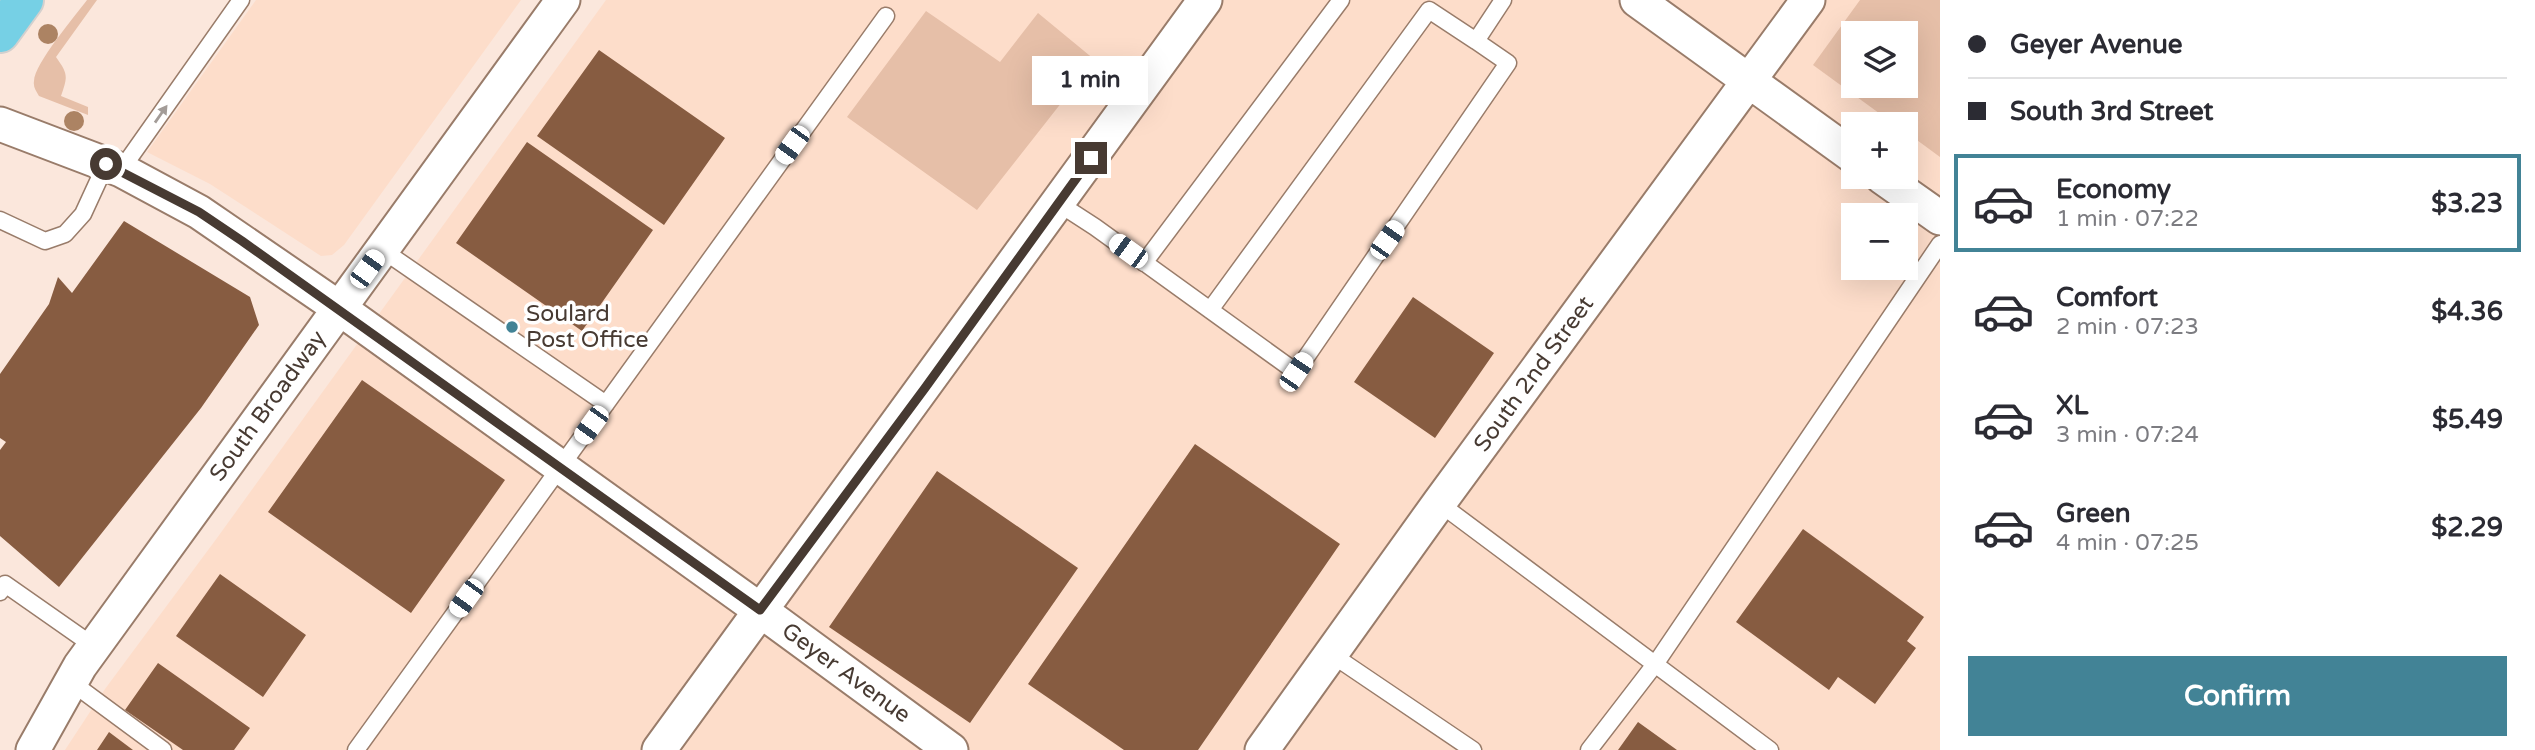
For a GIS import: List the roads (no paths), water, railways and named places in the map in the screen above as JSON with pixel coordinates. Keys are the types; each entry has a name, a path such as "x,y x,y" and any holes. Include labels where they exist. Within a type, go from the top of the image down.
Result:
{"main road":[{"path":"0,33 24,0"}],"street":[{"name":"South Broadway","path":"33,750 71,682 95,647 562,0"},
{"path":"659,750 1205,0"},
{"path":"1637,0 1841,147"},
{"name":"South 2nd Street","path":"1262,750 1439,503 1808,0"},
{"name":"Geyer Avenue","path":"0,124 114,167 199,212 339,308 951,750"},
{"path":"1899,189 1940,218"}],"lane":[{"path":"0,220 45,241 65,234 83,214 114,167 242,0"},
{"path":"1144,263 1341,0"},
{"path":"1476,41 1503,0"},
{"path":"1058,203 1296,372 1508,63 1432,5 1210,310"},
{"path":"356,750 886,16"},
{"path":"1589,750 1656,663 1940,244"},
{"path":"381,249 606,404"},
{"path":"1439,503 1770,750"},
{"path":"0,592 5,583 95,647"},
{"path":"1331,654 1473,750"},
{"path":"71,682 163,750"}],"place":[{"name":"Soulard Post Office","path":"512,327"}]}
